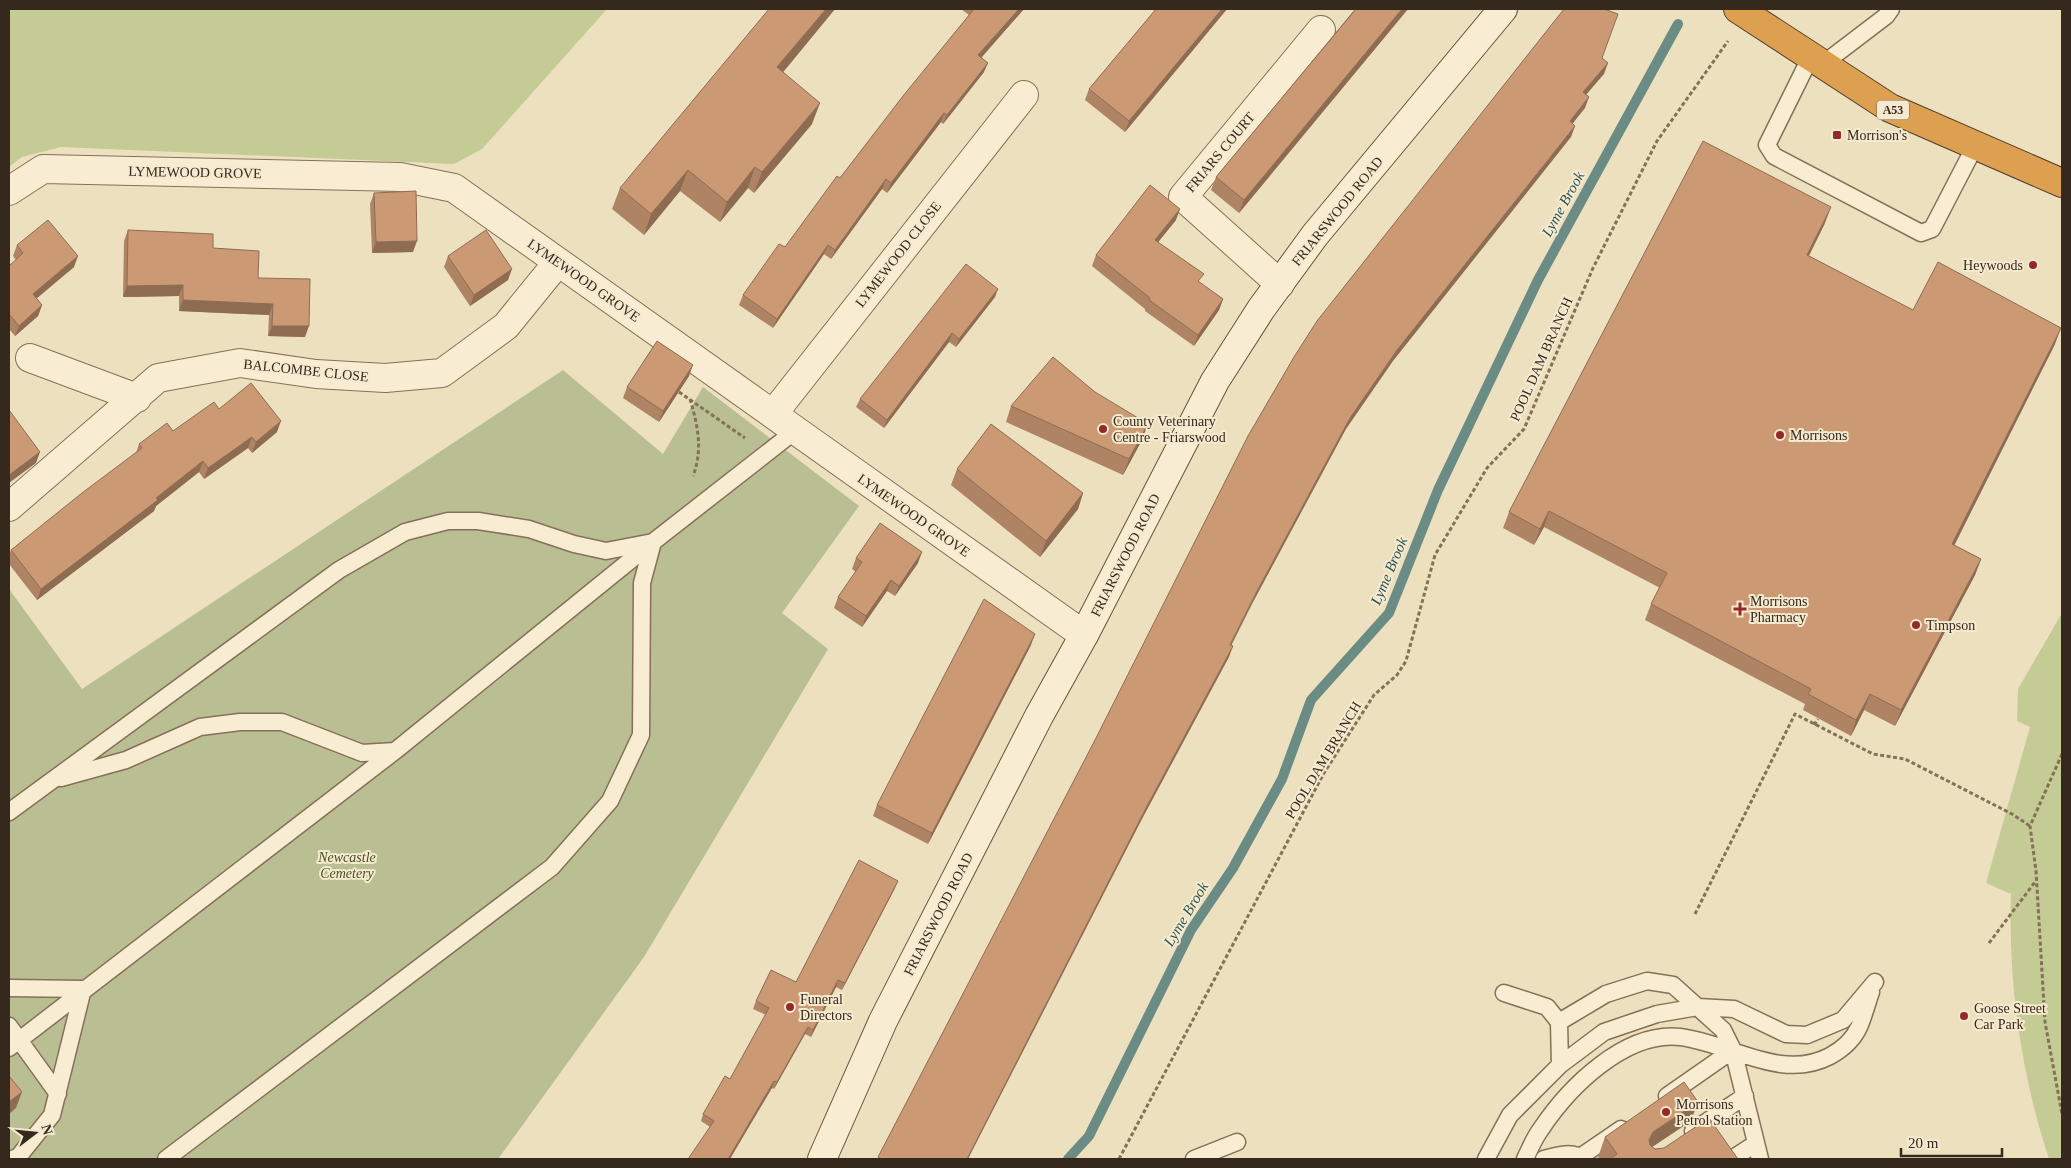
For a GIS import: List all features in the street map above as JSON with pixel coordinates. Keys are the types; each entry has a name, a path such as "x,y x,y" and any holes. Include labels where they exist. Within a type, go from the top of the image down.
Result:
{"highway":[{"name":"A53","path":"1743,12 1890,108 2062,183"}],"street":[{"name":"FRIARSWOOD ROAD","path":"825,1156 883,1022 1039,716 1084,635 1215,380 1315,235 1503,9"},
{"name":"FRIARS COURT","path":"1280,284 1183,197 1321,30"},
{"name":"LYMEWOOD CLOSE","path":"773,414 1024,95"},
{"name":"LYMEWOOD GROVE","path":"9,191 43,168 400,177 454,188 1084,635"},
{"name":"BALCOMBE CLOSE","path":"9,508 158,378 240,363 316,374 385,378 442,373 506,326 558,262"},
{"path":"30,358 137,398"}],"lane":[{"path":"1891,9 1886,16 1817,60 1767,144 1774,156 1921,233 1932,228 1975,146"},
{"path":"14,1044 83,989 395,751 653,542 795,431"},
{"path":"9,812 339,570 405,532 448,521 478,521 530,529 574,544 606,551 653,542"},
{"path":"166,1159 552,867 610,801 641,736 642,583 653,542"},
{"path":"51,781 126,760 200,727 240,722 282,722 362,753 395,751"},
{"path":"1559,1022 1606,994 1647,981 1673,986 1723,1030 1733,1050 1760,1159"},
{"path":"1486,1159 1510,1115 1560,1065 1604,1032 1657,1014 1698,1007 1734,1009 1786,1034 1807,1035 1843,1020 1875,982 1858,1029 1842,1050 1821,1061 1796,1066 1782,1065 1733,1050 1679,1037 1652,1039 1632,1046 1599,1064 1568,1093 1540,1130 1525,1159"},
{"path":"9,988 83,989"},
{"path":"18,1158 52,1115 83,989"},
{"path":"1504,993 1548,1007 1559,1022 1560,1065"},
{"path":"9,1026 14,1044 58,1094"},
{"path":"1653,1106 1733,1050"},
{"path":"1682,1139 1745,1096"},
{"path":"1544,1159 1574,1154 1581,1158 1637,1117"},
{"path":"1194,1159 1237,1142"},
{"path":"1732,1159 1755,1144"}],"path":[{"name":"POOL DAM BRANCH","path":"1119,1159 1324,773 1374,695 1397,675 1406,661 1435,555 1487,468 1524,429 1593,268 1657,140 1743,12"},
{"path":"679,392 766,453"},
{"path":"690,399 698,426 699,460 691,482"},
{"path":"1695,914 1795,714 1836,737 1873,754 1905,759 2012,814 2030,826"},
{"path":"1814,725 1818,719"},
{"path":"1836,737 1839,730"},
{"path":"2062,754 2030,826 2036,882 2045,1022 2062,1114"},
{"path":"1989,943 2036,882"}],"green space":[{"path":"9,9 607,9 482,149 454,164 61,147 22,157 9,167"},
{"name":"Newcastle Cemetery","path":"563,370 663,454 703,387 859,506 782,613 828,649 644,957 498,1159 9,1159 9,589 82,689"},
{"path":"2062,613 2062,1159 2049,1159 2031,1094 2018,1028 2012,961 2011,894 1986,883 2030,727 2017,721 2018,689"}],"building":[{"path":"769,9 826,9 777,67 820,103 762,172 755,167 727,202 688,170 651,214 620,188"},
{"path":"974,9 1019,9 978,55 988,63 947,115 944,113 891,183 886,179 835,250 828,245 777,319 743,295 779,244 785,247 837,176 840,178 903,96"},
{"path":"1156,9 1222,9 1129,121 1089,89"},
{"path":"1356,9 1402,9 1244,200 1216,177"},
{"path":"1564,9 1604,9 1618,14 1602,58 1608,63 1583,92 1589,97 1570,121 1575,126 1397,350 1350,418 1256,593 1230,645 1233,646 1146,808 967,1159 882,1159 878,1157 1095,740 1248,436 1294,357 1317,321"},
{"name":"Morrisons","path":"1703,141 1831,207 1807,255 1913,310 1938,262 2061,328 1952,544 1981,559 1901,710 1870,694 1856,720 1808,694 1811,689 1651,604 1667,573 1549,511 1540,529 1509,512"},
{"path":"1150,185 1180,209 1155,240 1204,274 1198,281 1223,299 1198,335 1149,300 1150,298 1096,255"},
{"path":"416,191 417,241 376,242 374,193"},
{"path":"48,220 78,256 33,294 42,305 19,326 9,314 9,266 23,253 17,245"},
{"path":"128,230 213,234 213,248 259,251 258,278 310,279 309,326 272,326 273,304 183,300 183,285 127,286"},
{"path":"486,230 512,269 474,295 448,256"},
{"path":"966,264 998,289 959,339 952,333 887,420 860,399"},
{"path":"657,341 693,365 663,411 627,387"},
{"path":"1053,357 1095,392 1148,424 1129,459 1011,406"},
{"path":"251,383 281,421 256,442 252,437 208,468 203,461 156,498 158,500 41,589 11,550 142,448 139,444 167,423 173,431 214,402 219,409"},
{"path":"9,410 40,452 9,475"},
{"path":"991,424 1083,493 1046,541 957,469"},
{"path":"880,523 922,552 899,586 891,580 866,616 838,597 862,562 856,558"},
{"path":"984,599 1035,634 932,833 877,805"},
{"path":"859,860 898,881 845,983 838,980 813,1030 808,1027 777,1082 774,1081 728,1159 688,1159 714,1121 703,1114 725,1076 730,1079 769,1008 756,1001 771,970 796,982"},
{"path":"9,1076 22,1092 9,1102"},
{"name":"Morrisons Petrol Station","path":"1684,1082 1698,1102 1653,1132 1649,1140 1650,1145 1655,1149 1664,1148 1709,1118 1738,1159 1610,1159 1617,1154 1605,1137"}],"waterway":[{"name":"Lyme Brook","path":"1068,1159 1089,1136 1191,930 1233,868 1282,779 1311,700 1389,613 1438,490 1538,280 1678,24"}],"place":[{"name":"Morrison's","path":"1837,135"},
{"name":"Heywoods","path":"2033,265"},
{"name":"County Veterinary Centre - Friarswood","path":"1103,429"},
{"name":"Morrisons","path":"1780,435"},
{"name":"Morrisons Pharmacy","path":"1740,609"},
{"name":"Timpson","path":"1916,625"},
{"name":"Funeral Directors","path":"790,1007"},
{"name":"Goose Street Car Park","path":"1964,1016"},
{"name":"Morrisons Petrol Station","path":"1666,1112"}]}
